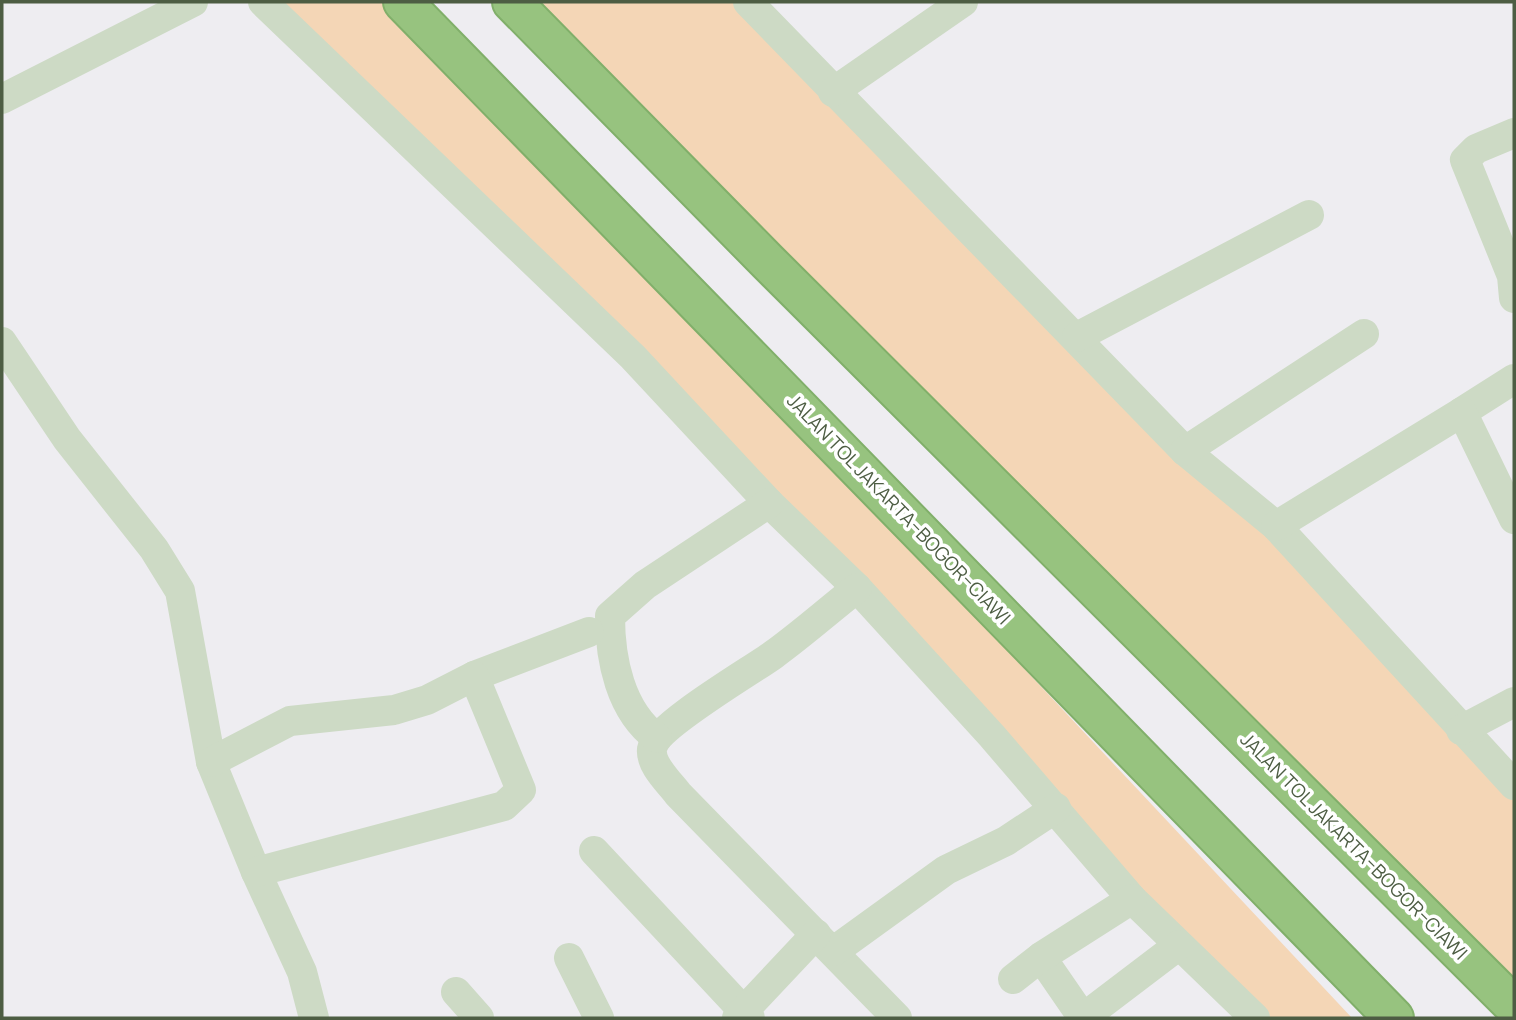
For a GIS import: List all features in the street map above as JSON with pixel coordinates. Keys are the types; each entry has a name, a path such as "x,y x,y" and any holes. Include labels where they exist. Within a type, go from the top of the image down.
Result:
{"highway":[{"name":"JALAN TOL JAKARTA–BOGOR–CIAWI","path":"403,2 1394,1018"},
{"name":"JALAN TOL JAKARTA–BOGOR–CIAWI","path":"512,2 766,260 1514,1006"}],"street":[{"path":"2,99 193,2"},
{"path":"263,2 633,357 769,503 857,588 1056,808 1132,899 1255,1018"},
{"path":"748,2 832,92 1077,337 1185,451 1276,526 1514,785"},
{"path":"832,92 963,2"},
{"path":"1514,133 1476,149 1465,160 1512,276 1514,298"},
{"path":"1077,337 1309,215"},
{"path":"1185,451 1364,334"},
{"path":"2,342 67,439 155,549 180,591 211,762 256,872 302,972 314,1018"},
{"path":"1276,526 1514,379"},
{"path":"1462,412 1506,481 1514,519"},
{"path":"657,738 632,713 624,694 614,662 610,616 645,585 769,503"},
{"path":"857,588 773,655 690,711 657,738 652,751 657,767 678,794 897,1018"},
{"path":"211,762 290,721 394,710 427,700 474,676 589,632"},
{"path":"256,872 503,806 515,798 521,790 474,676"},
{"path":"1461,730 1514,702"},
{"path":"594,851 744,1016 825,943 946,870 1006,841 1056,808"},
{"path":"1013,979 1041,957 1132,899"},
{"path":"1041,957 1083,1018 1179,946"},
{"path":"569,958 599,1018"},
{"path":"456,992 479,1018"}],"shaded area":[{"path":"263,2 399,2 1352,1018 1255,1018 857,588"},
{"path":"512,2 755,2 1514,787 1514,1006"}]}
